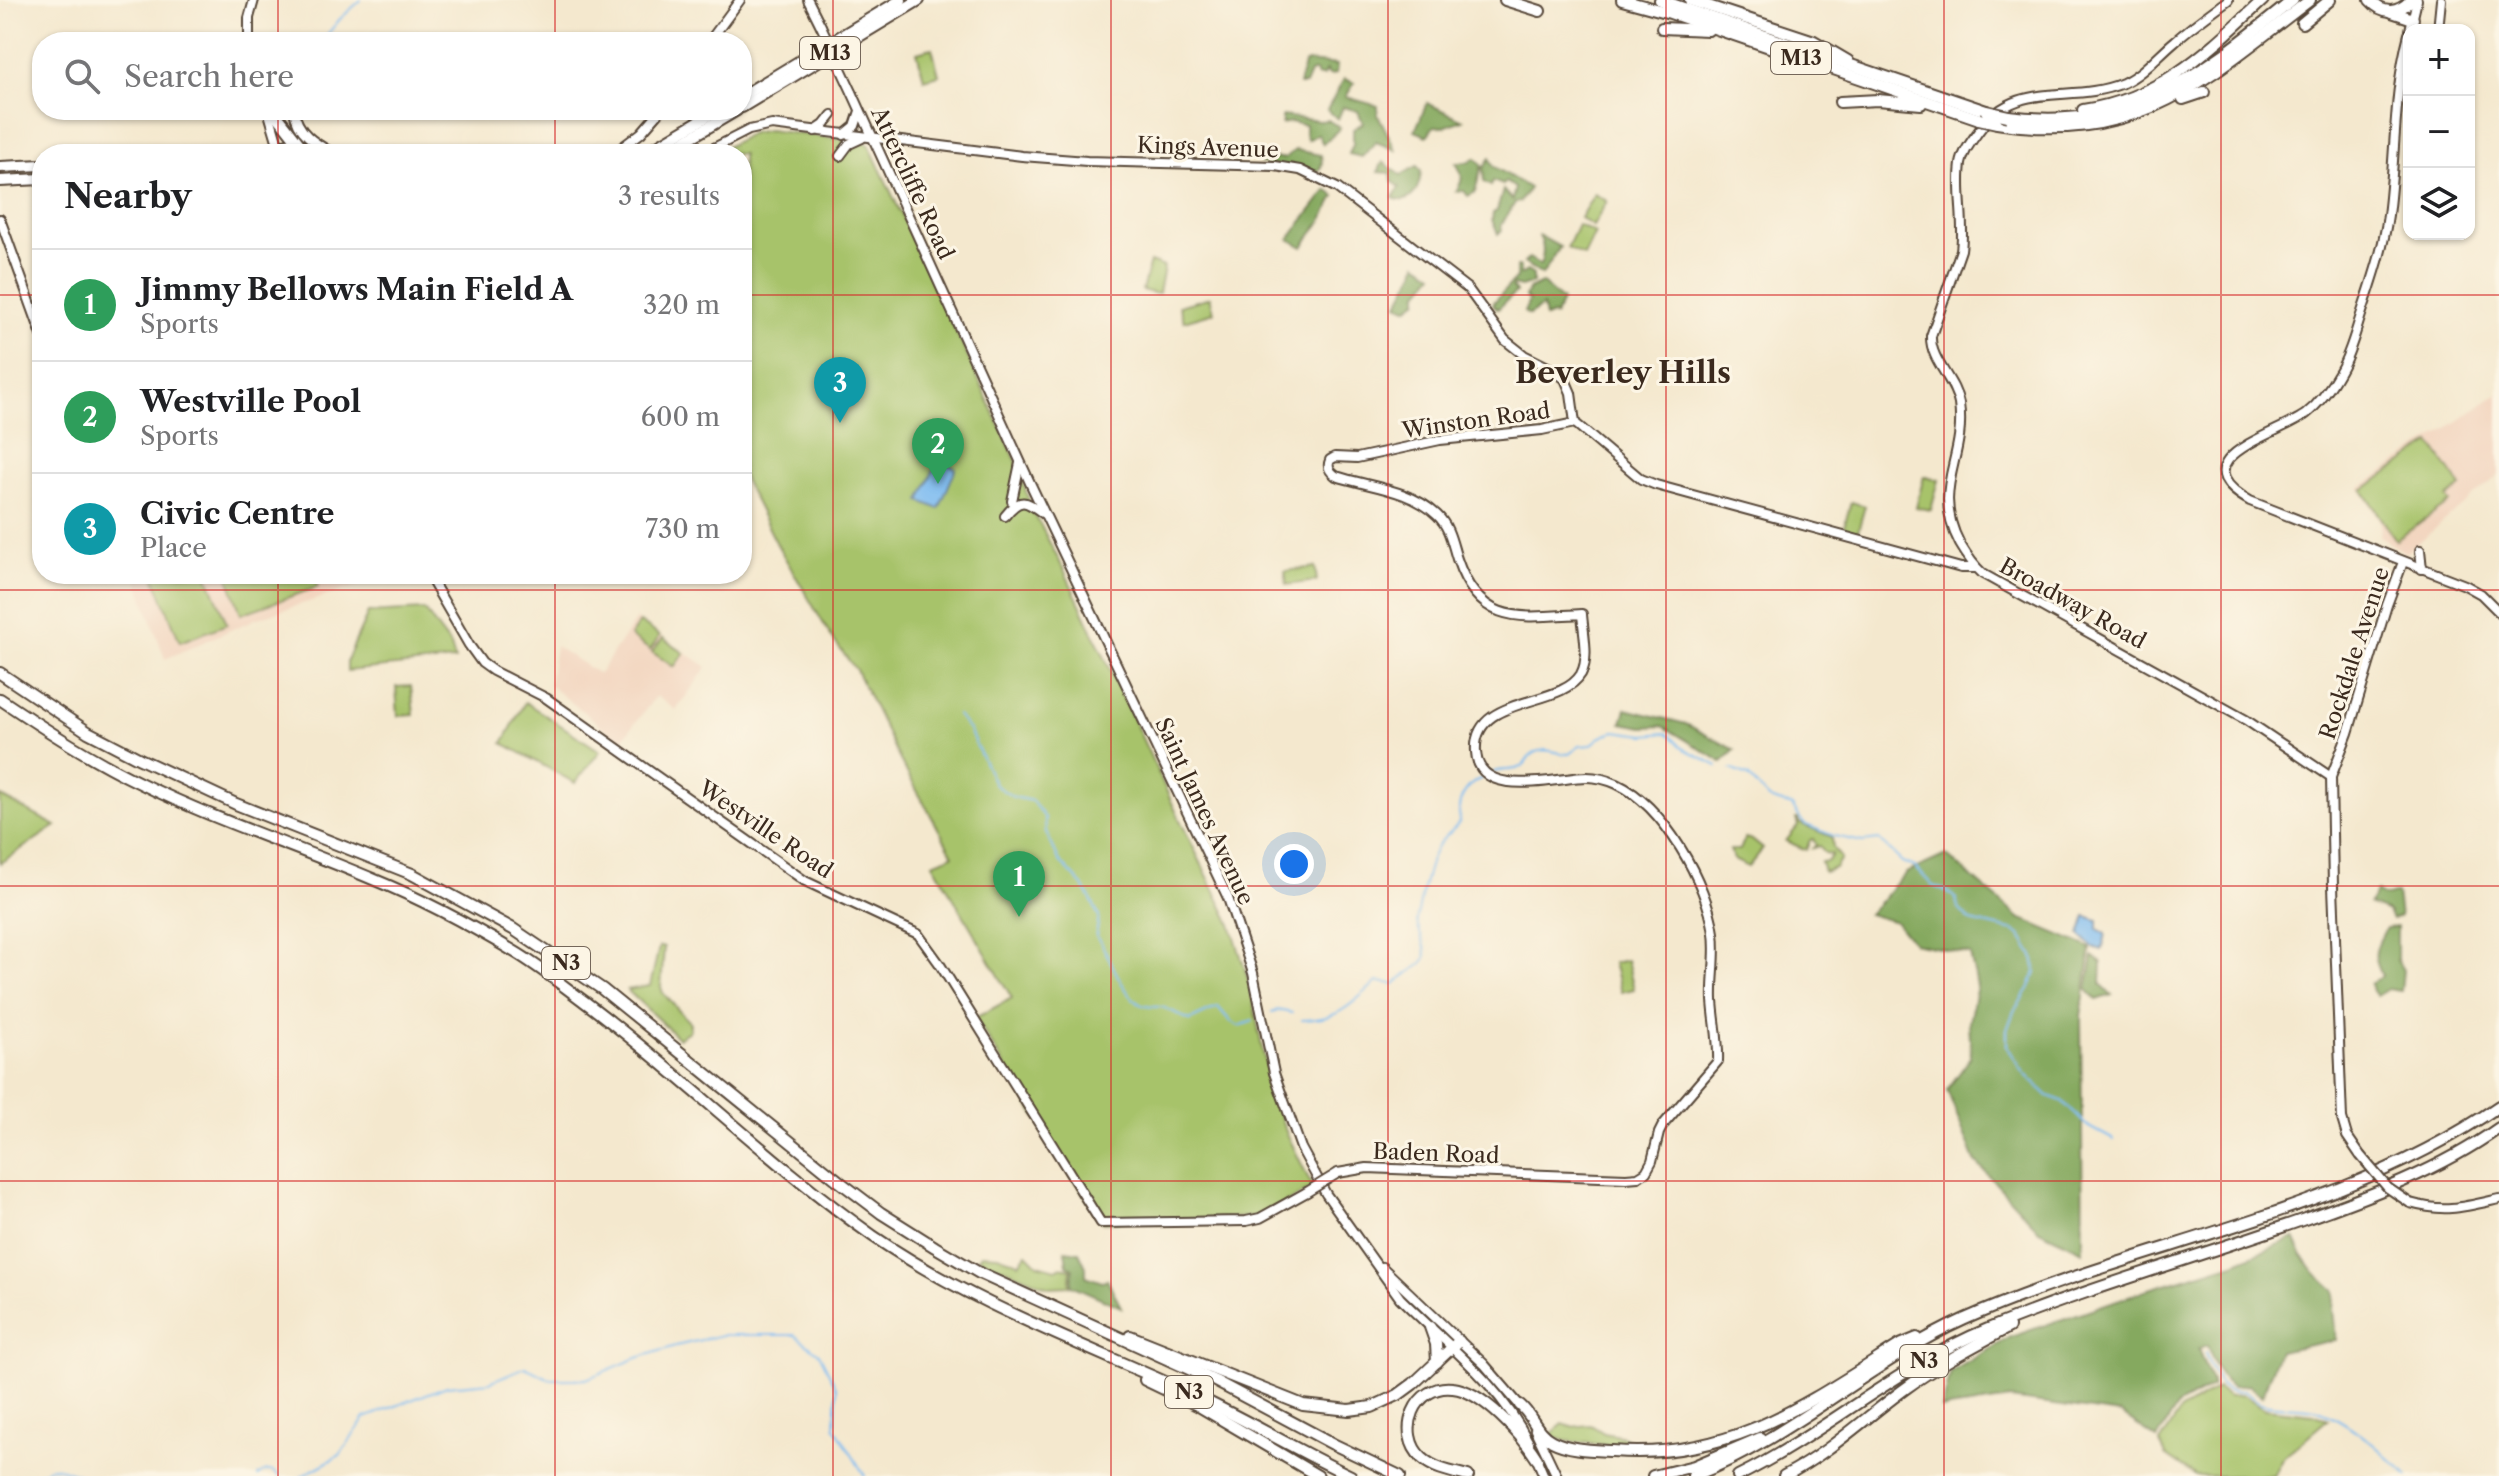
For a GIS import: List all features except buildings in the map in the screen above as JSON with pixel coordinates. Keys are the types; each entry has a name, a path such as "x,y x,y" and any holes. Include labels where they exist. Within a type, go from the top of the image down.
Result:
{"highway":[{"name":"M13","path":"752,90 901,0"},
{"name":"M13","path":"752,101 919,0"},
{"path":"1505,0 1540,11"},
{"name":"M13","path":"1622,0 1720,30 1931,104 1982,115 2022,118 2080,117 2120,110 2154,98 2200,72 2293,0"},
{"name":"M13","path":"1660,0 1861,70 1997,123 2032,127 2078,126 2123,118 2167,102 2211,75 2310,0"},
{"path":"1690,0 1814,41 1861,70"},
{"path":"2022,118 2091,109 2155,86 2194,64 2263,0"},
{"path":"2302,23 2330,0"},
{"path":"2370,0 2406,24"},
{"path":"2390,12 2414,0"},
{"path":"1662,28 1720,30"},
{"path":"2078,126 2127,121 2204,92"},
{"path":"1854,114 1855,104 1859,101"},
{"path":"1840,102 1931,104"},
{"path":"279,120 301,144"},
{"path":"661,144 701,120"},
{"path":"680,144 720,120"},
{"path":"0,167 32,165"},
{"path":"0,181 32,179"},
{"name":"N3","path":"0,673 77,725 127,752 236,804 412,874 513,929 602,989 881,1213 981,1274 1215,1381 1400,1476"},
{"name":"N3","path":"0,699 74,747 142,785 429,903 518,954 632,1037 787,1169 873,1235 962,1290 1227,1411 1351,1476"},
{"name":"N3","path":"1693,1476 1744,1454 1945,1328 2001,1305 2364,1180 2429,1149 2499,1106"},
{"name":"N3","path":"1738,1476 1784,1451 1938,1352 1967,1338 2038,1310 2366,1198 2435,1166 2499,1128"},
{"path":"1789,1474 1949,1359 2038,1310"},
{"path":"1089,1323 1151,1343 1319,1409 1372,1407 1398,1395 1455,1344"},
{"path":"1430,1327 1436,1344 1437,1362"},
{"path":"1520,1405 1543,1435 1565,1446 1635,1453 1696,1447 1726,1440 1766,1424 1900,1345 1945,1328"},
{"path":"1104,1355 1144,1380 1224,1420 1318,1476"},
{"path":"1468,1476 1432,1465 1419,1456 1411,1442 1411,1415 1419,1401 1433,1390 1450,1387 1468,1392 1515,1430 1537,1459"},
{"path":"1653,1476 1694,1466 1739,1448 1827,1402"}],"street":[{"path":"249,32 254,0"},
{"path":"716,32 740,0"},
{"name":"Attercliffe Road","path":"808,0 985,382"},
{"name":"Broadway Road","path":"2228,0 2129,80 2010,103 1990,117 1970,143 1961,165 1961,250 1931,341 1959,403 1958,443 1947,497 1949,518 1961,546 1983,574 2246,720 2331,777"},
{"name":"Rockdale Avenue","path":"2411,24 2414,0"},
{"path":"2439,24 2441,0"},
{"name":"Rockdale Avenue","path":"2403,75 2393,134 2385,236 2378,268 2349,354 2312,409 2278,431 2238,449 2227,459 2224,470 2229,485 2250,501 2403,562 2331,777 2342,1119 2347,1136 2360,1155 2388,1188 2410,1203 2446,1210 2499,1199"},
{"path":"843,135 855,126 860,111"},
{"path":"814,131 832,115"},
{"path":"272,120 278,144"},
{"path":"296,120 302,131 320,144"},
{"path":"626,144 652,120"},
{"name":"Kings Avenue","path":"720,144 761,126 779,126 1022,156 1087,161 1275,166 1312,174 1337,188 1468,289 1495,328 1515,349 1562,376 1571,393 1575,423"},
{"path":"840,156 849,144 862,138"},
{"path":"882,156 888,146 902,141"},
{"path":"0,219 32,307"},
{"name":"Saint James Avenue","path":"985,382 1020,463 1228,898 1253,973 1274,1073 1301,1148 1326,1194 1400,1298 1430,1327 1498,1379 1520,1405 1538,1434 1557,1476"},
{"name":"Winston Road","path":"1718,1061 1713,998 1714,931 1704,893 1693,868 1662,824 1645,804 1615,783 1591,777 1511,784 1493,778 1483,771 1478,762 1477,741 1487,721 1505,709 1570,684 1582,672 1585,657 1582,614 1520,616 1489,607 1465,580 1441,518 1415,498 1336,476 1328,465 1330,460 1335,457 1357,458 1414,444 1542,430 1575,423 1641,479 1656,485 1947,565 1976,568"},
{"path":"1012,501 1020,463"},
{"path":"1005,516 1020,502 1029,503 1045,514"},
{"path":"2420,550 2422,569"},
{"path":"2385,554 2396,580"},
{"path":"2403,562 2472,589 2499,612"},
{"name":"Westville Road","path":"434,584 469,645 482,663 493,671 546,698 805,881 918,934 1101,1223"},
{"name":"Baden Road","path":"1101,1223 1246,1221 1260,1218 1338,1173 1367,1168 1638,1177 1649,1168 1659,1133 1667,1119 1718,1061"},
{"name":"Saint James Avenue","path":"1373,1257 1455,1344 1506,1405 1523,1430 1544,1476"}],"shaded area":[{"path":"2499,393 2499,475 2406,553 2380,537 2381,521 2360,488"},
{"path":"139,584 364,584 255,619 165,659"},
{"path":"636,619 707,667 676,710 656,696 618,745 617,738 549,685 555,646 599,674"}],"green space":[{"path":"932,48 939,75 924,79 917,52"},
{"path":"1304,64 1337,65 1336,74 1329,75 1326,70 1323,76 1317,76 1315,71 1310,73 1305,85 1299,85"},
{"path":"1344,79 1354,83 1346,97 1378,106 1378,115 1396,150 1376,142 1362,157 1349,154 1353,129 1363,123 1358,111 1343,107 1338,119 1327,110"},
{"path":"1427,103 1463,120 1444,127 1434,126 1427,136 1415,131"},
{"path":"1282,116 1328,120 1340,128 1323,144 1318,134 1308,140 1305,125 1282,124"},
{"path":"768,130 869,145 1016,460 1031,507 1065,572 1231,924 1250,986 1263,1053 1283,1125 1313,1188 1260,1217 1101,1222 975,1018 1012,998 933,863 953,855 900,760 856,670 832,638 752,495 752,144 732,144 751,133"},
{"path":"1295,150 1321,155 1319,170 1260,163 1262,154 1270,158 1285,158"},
{"path":"1475,158 1482,164 1475,192 1468,196 1464,191 1456,191 1462,177 1456,163"},
{"path":"1490,158 1493,166 1529,188 1520,202 1515,203 1498,234 1492,220 1493,213 1497,211 1503,190 1512,200 1515,188 1506,182 1503,185 1493,181 1491,186 1484,182 1483,168"},
{"path":"1383,162 1401,175 1417,166 1421,171 1417,189 1410,198 1393,198 1400,187 1392,181 1391,173 1378,172"},
{"path":"1327,190 1335,196 1303,247 1289,239"},
{"path":"1594,194 1607,201 1593,226 1580,218"},
{"path":"1578,225 1595,233 1584,256 1567,248"},
{"path":"1538,235 1560,247 1542,275 1524,263 1529,258 1540,265 1543,250"},
{"path":"1150,262 1164,267 1159,293 1156,294 1142,290"},
{"path":"1417,263 1434,274 1418,293 1418,300 1407,308 1398,304"},
{"path":"1516,267 1520,267 1520,275 1527,271 1533,275 1533,283 1521,287 1513,285 1516,292 1498,309 1494,302 1516,278"},
{"path":"1542,283 1562,301 1555,316 1545,318 1543,306 1529,315 1524,312 1529,301 1525,297 1529,289"},
{"path":"1210,297 1214,312 1184,321 1179,306"},
{"path":"2431,443 2461,487 2447,498 2450,502 2396,540 2363,490"},
{"path":"1924,476 1939,480 1931,510 1916,507"},
{"path":"1851,502 1865,506 1857,534 1843,530"},
{"path":"1315,567 1317,581 1287,585 1285,571"},
{"path":"157,584 211,584 227,624 180,642"},
{"path":"230,584 317,584 318,587 241,614"},
{"path":"424,610 451,646 455,660 347,671 347,660 368,613"},
{"path":"640,622 660,636 650,650 630,636"},
{"path":"663,638 684,653 674,667 652,652"},
{"path":"411,686 414,715 398,716 396,687"},
{"path":"525,702 600,751 575,783 503,743"},
{"path":"1626,709 1686,724 1735,750 1722,762 1663,726 1643,727 1622,723"},
{"path":"0,796 56,826 0,863"},
{"path":"1796,819 1832,837 1833,848 1841,858 1835,868 1824,872 1821,862 1828,861 1832,854 1825,853 1820,846 1813,848 1816,845 1813,839 1806,850 1786,841 1798,826"},
{"path":"1745,838 1763,849 1748,867 1734,860 1730,850 1740,850"},
{"path":"1946,855 2019,918 2091,948 2081,1016 2083,1251 2039,1230 1975,1161 1947,1090 1971,1057 1969,1021 1977,986 1970,954 1913,943 1896,922 1868,914 1906,873"},
{"path":"2376,892 2384,897 2397,893 2400,917 2392,920 2388,912 2369,904"},
{"path":"2397,927 2397,960 2403,970 2401,991 2388,989 2376,996 2370,984 2382,977 2376,949 2386,928"},
{"path":"659,947 664,947 663,993 690,1023 689,1031 678,1038 627,990 650,986"},
{"path":"2093,956 2102,963 2101,984 2112,995 2097,1000 2087,990"},
{"path":"1627,960 1634,989 1621,992 1613,963"},
{"path":"2294,1238 2311,1268 2335,1291 2336,1340 2279,1351 2262,1396 2248,1385 2232,1387 2220,1376 2207,1346 2198,1349 2213,1386 2178,1405 2157,1439 2121,1414 2010,1399 1942,1409 1951,1372 2011,1337 2234,1263"},
{"path":"1065,1250 1079,1252 1086,1267 1086,1276 1102,1282 1107,1279 1121,1307 1071,1285 1073,1268 1067,1265"},
{"path":"1027,1253 1038,1264 1071,1269 1069,1286 1049,1287 978,1258 981,1254 998,1255 1019,1263"},
{"path":"2218,1388 2229,1396 2243,1395 2266,1409 2313,1414 2328,1419 2282,1458 2273,1476 2196,1476 2166,1455 2160,1443 2181,1410"},
{"path":"1563,1424 1571,1427 1591,1425 1604,1433 1624,1437 1638,1448 1565,1441 1550,1435"}],"water":[{"path":"938,460 956,468 939,509 920,501"},
{"path":"2086,916 2098,920 2098,929 2106,934 2102,950 2093,947 2080,935"}],"waterway":[{"path":"329,32 361,0"},
{"path":"957,715 969,730 995,785 1013,797 1032,801 1045,818 1046,832 1059,860 1083,886 1093,903 1099,917 1096,936 1130,995 1146,1006 1165,1008 1190,1020 1218,1007 1239,1026 1253,1021"},
{"path":"1494,772 1522,767 1530,757 1541,751 1569,754 1615,731 1645,735 1666,733 1681,747 1718,766"},
{"path":"1731,769 1748,776 1769,799 1792,806 1804,824 1834,836 1863,842 1879,840 1902,862 1915,867 1933,886 1947,891 1971,921 2015,931 2021,936 2033,956 2036,972 2014,1011 2007,1030 2007,1046 2024,1073 2048,1096 2062,1101 2086,1125 2114,1140"},
{"path":"1302,1020 1336,1014 1377,982 1395,984 1424,961 1426,950 1417,919 1431,861 1439,844 1459,822 1460,801 1465,792 1482,778"},
{"path":"1272,1012 1292,1013"},
{"path":"302,1476 340,1455 365,1418 447,1386 490,1382 525,1367 550,1379 586,1379 637,1358 722,1335 795,1335 819,1353 837,1389 835,1427 865,1476"},
{"path":"2205,1353 2218,1381 2228,1390 2243,1391 2264,1404 2312,1408 2330,1415 2366,1438 2408,1476"},
{"path":"36,1476 51,1467 80,1476"},
{"path":"258,1476 268,1471 279,1476"}],"place":[{"name":"Civic Centre","path":"840,423"},
{"name":"Westville Pool","path":"938,484"},
{"name":"Jimmy Bellows Main Field A","path":"1019,917"}],"district":[{"name":"Beverley Hills","path":"1623,373"}]}
